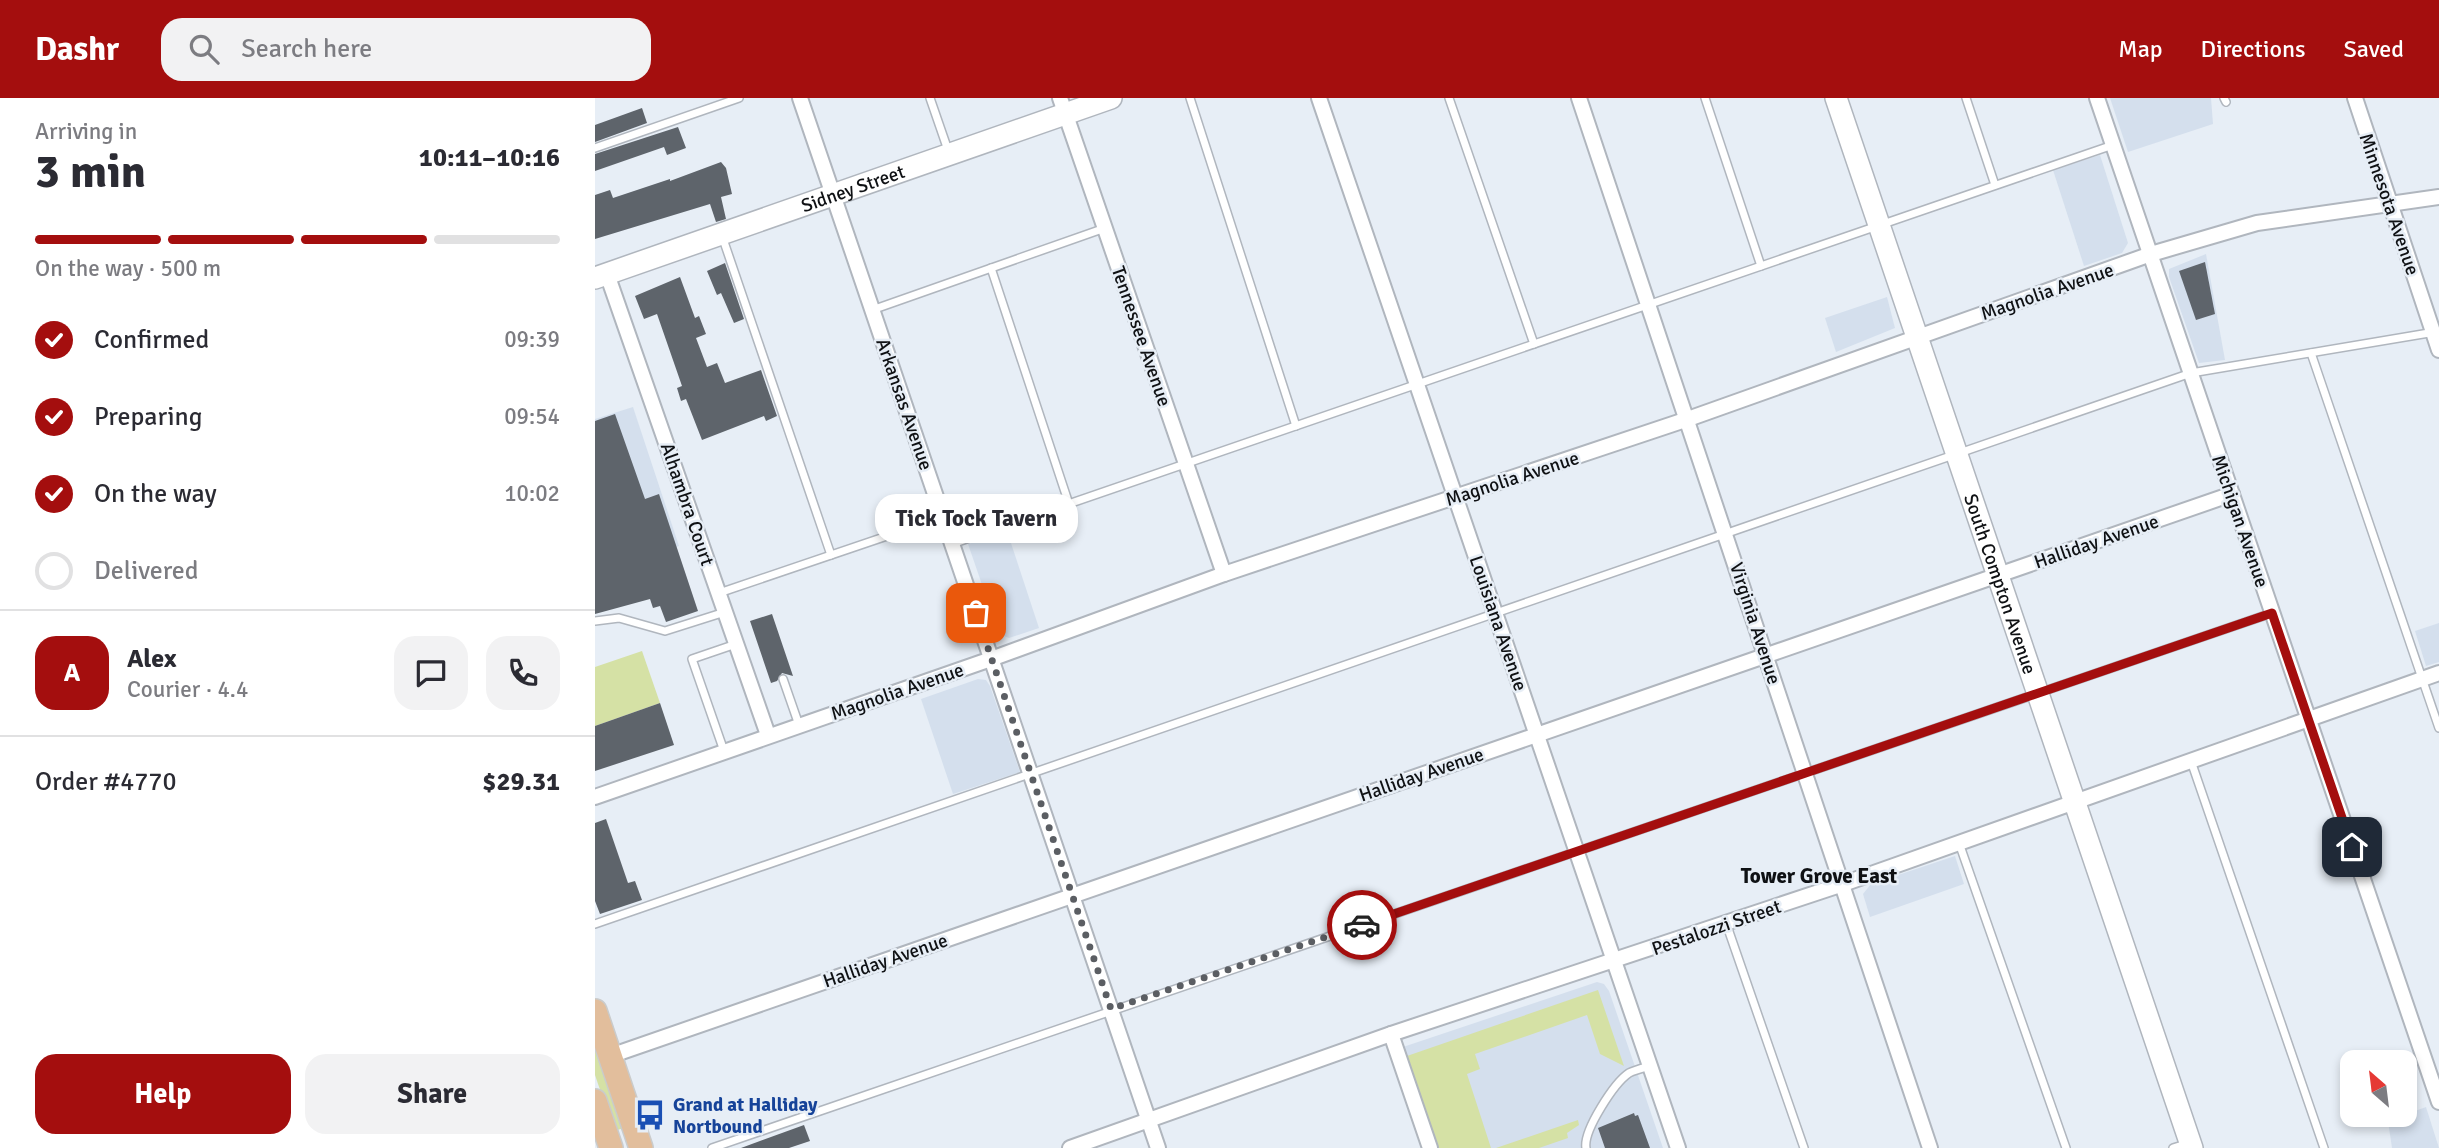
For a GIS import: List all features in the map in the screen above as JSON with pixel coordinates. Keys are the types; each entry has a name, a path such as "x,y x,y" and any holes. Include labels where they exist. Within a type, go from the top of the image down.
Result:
{"main road":[{"name":"Sidney Street","path":"601,276 949,154 1063,106 1111,98"},
{"name":"South Compton Avenue","path":"1836,98 2074,800 2185,1146"},
{"path":"595,1011 641,1148"},
{"path":"595,1101 611,1148"}],"street":[{"name":"Arkansas Avenue","path":"800,98 1158,1148"},
{"name":"Louisiana Avenue","path":"1319,98 1678,1148"},
{"name":"Virginia Avenue","path":"1579,98 1930,1148"},
{"name":"Michigan Avenue","path":"2097,98 2439,1102"},
{"name":"Minnesota Avenue","path":"2355,98 2436,332 2439,350"},
{"name":"Tennessee Avenue","path":"1063,106 1224,574"},
{"name":"Magnolia Avenue","path":"595,797 991,659 1224,574 1688,419 2151,254 2257,223 2439,197"},
{"name":"Alhambra Court","path":"601,276 726,612 768,735"},
{"name":"Halliday Avenue","path":"610,1056 2232,494"},
{"name":"Pestalozzi Street","path":"1070,1148 1391,1034 1959,844 2074,800 2439,673"},
{"path":"1391,1034 1430,1148"}],"lane":[{"path":"595,148 739,98"},
{"path":"930,98 949,154"},
{"path":"1190,98 1296,426"},
{"path":"1449,98 1534,344"},
{"path":"1705,98 1761,266"},
{"path":"1966,98 1995,185"},
{"path":"952,544 2113,145"},
{"path":"872,310 1105,228"},
{"path":"721,232 831,555"},
{"path":"991,268 1069,504"},
{"path":"595,924 2191,373 2436,332"},
{"path":"2311,353 2439,728"},
{"path":"719,593 943,517"},
{"path":"595,621 619,618 665,631 726,612"},
{"path":"712,1148 2272,613"},
{"path":"724,751 692,659 737,644"},
{"path":"783,679 799,724"},
{"path":"2190,760 2324,1148"},
{"path":"1959,844 2066,1148"},
{"path":"1726,923 1804,1148"},
{"path":"1586,1148 1589,1126 1622,1080 1627,1074 1650,1066"}],"shaded area":[{"path":"2110,98 2211,98 2213,124 2128,152"},
{"path":"2100,155 2128,243 2122,253 2084,266 2053,170"},
{"path":"2206,254 2225,360 2199,363 2169,277 2169,269"},
{"path":"1887,297 1895,328 1836,352 1825,318"},
{"path":"633,407 679,546 595,575 595,419"},
{"path":"1007,531 1039,628 1009,638 999,634 968,544"},
{"path":"2439,623 2439,662 2426,666 2415,631"},
{"path":"978,679 986,680 990,686 1020,772 953,794 921,699"},
{"path":"1955,856 1964,884 1870,917 1863,894 1871,884"},
{"path":"1597,982 1604,984 1609,991 1663,1148 1438,1148 1403,1047"},
{"path":"2426,1107 2439,1148 2392,1148 2389,1127 2417,1127 2417,1110"}],"green space":[{"path":"642,651 660,703 595,726 595,667"},
{"path":"1598,990 1624,1066 1600,1054 1587,1015 1475,1054 1480,1069 1467,1074 1491,1148 1438,1148 1407,1056"},
{"path":"595,1043 624,1128 614,1131 595,1075"},
{"path":"1578,1120 1579,1125 1567,1133 1568,1138 1539,1148 1496,1148"}],"building":[{"path":"642,108 647,123 595,142 595,125"},
{"path":"678,127 686,148 667,155 664,147 595,171 595,154"},
{"path":"721,162 726,168 732,194 721,197 726,219 716,222 710,204 595,239 595,195 610,190 613,198"},
{"path":"2205,262 2215,314 2196,320 2179,271"},
{"path":"725,263 744,319 734,323 721,293 717,295 707,271"},
{"path":"680,277 695,318 699,316 706,334 696,338 707,367 717,363 725,383 761,370 777,416 766,421 764,416 702,440 686,399 681,401 677,388 682,386 657,314 644,319 635,296"},
{"path":"615,414 645,499 659,494 698,611 666,622 660,606 653,608 650,599 595,614 595,421"},
{"path":"772,614 793,676 782,673 777,681 771,683 750,621"},
{"path":"660,703 674,745 595,771 595,726"},
{"path":"606,819 628,883 635,881 642,900 600,914 595,901 595,823"},
{"path":"1634,1113 1635,1116 1638,1115 1650,1148 1605,1148 1598,1128"},
{"path":"804,1125 810,1141 789,1148 741,1148"}],"way so far":[{"path":"976,613 1111,1009 1362,925"}],"place":[{"name":"Tick Tock Tavern","path":"976,613"},
{"name":"Grand at Halliday Nortbound","path":"650,1115"}],"district":[{"name":"Tower Grove East","path":"1819,876"}],"route":[{"path":"1362,925 2272,613 2352,847"}]}
